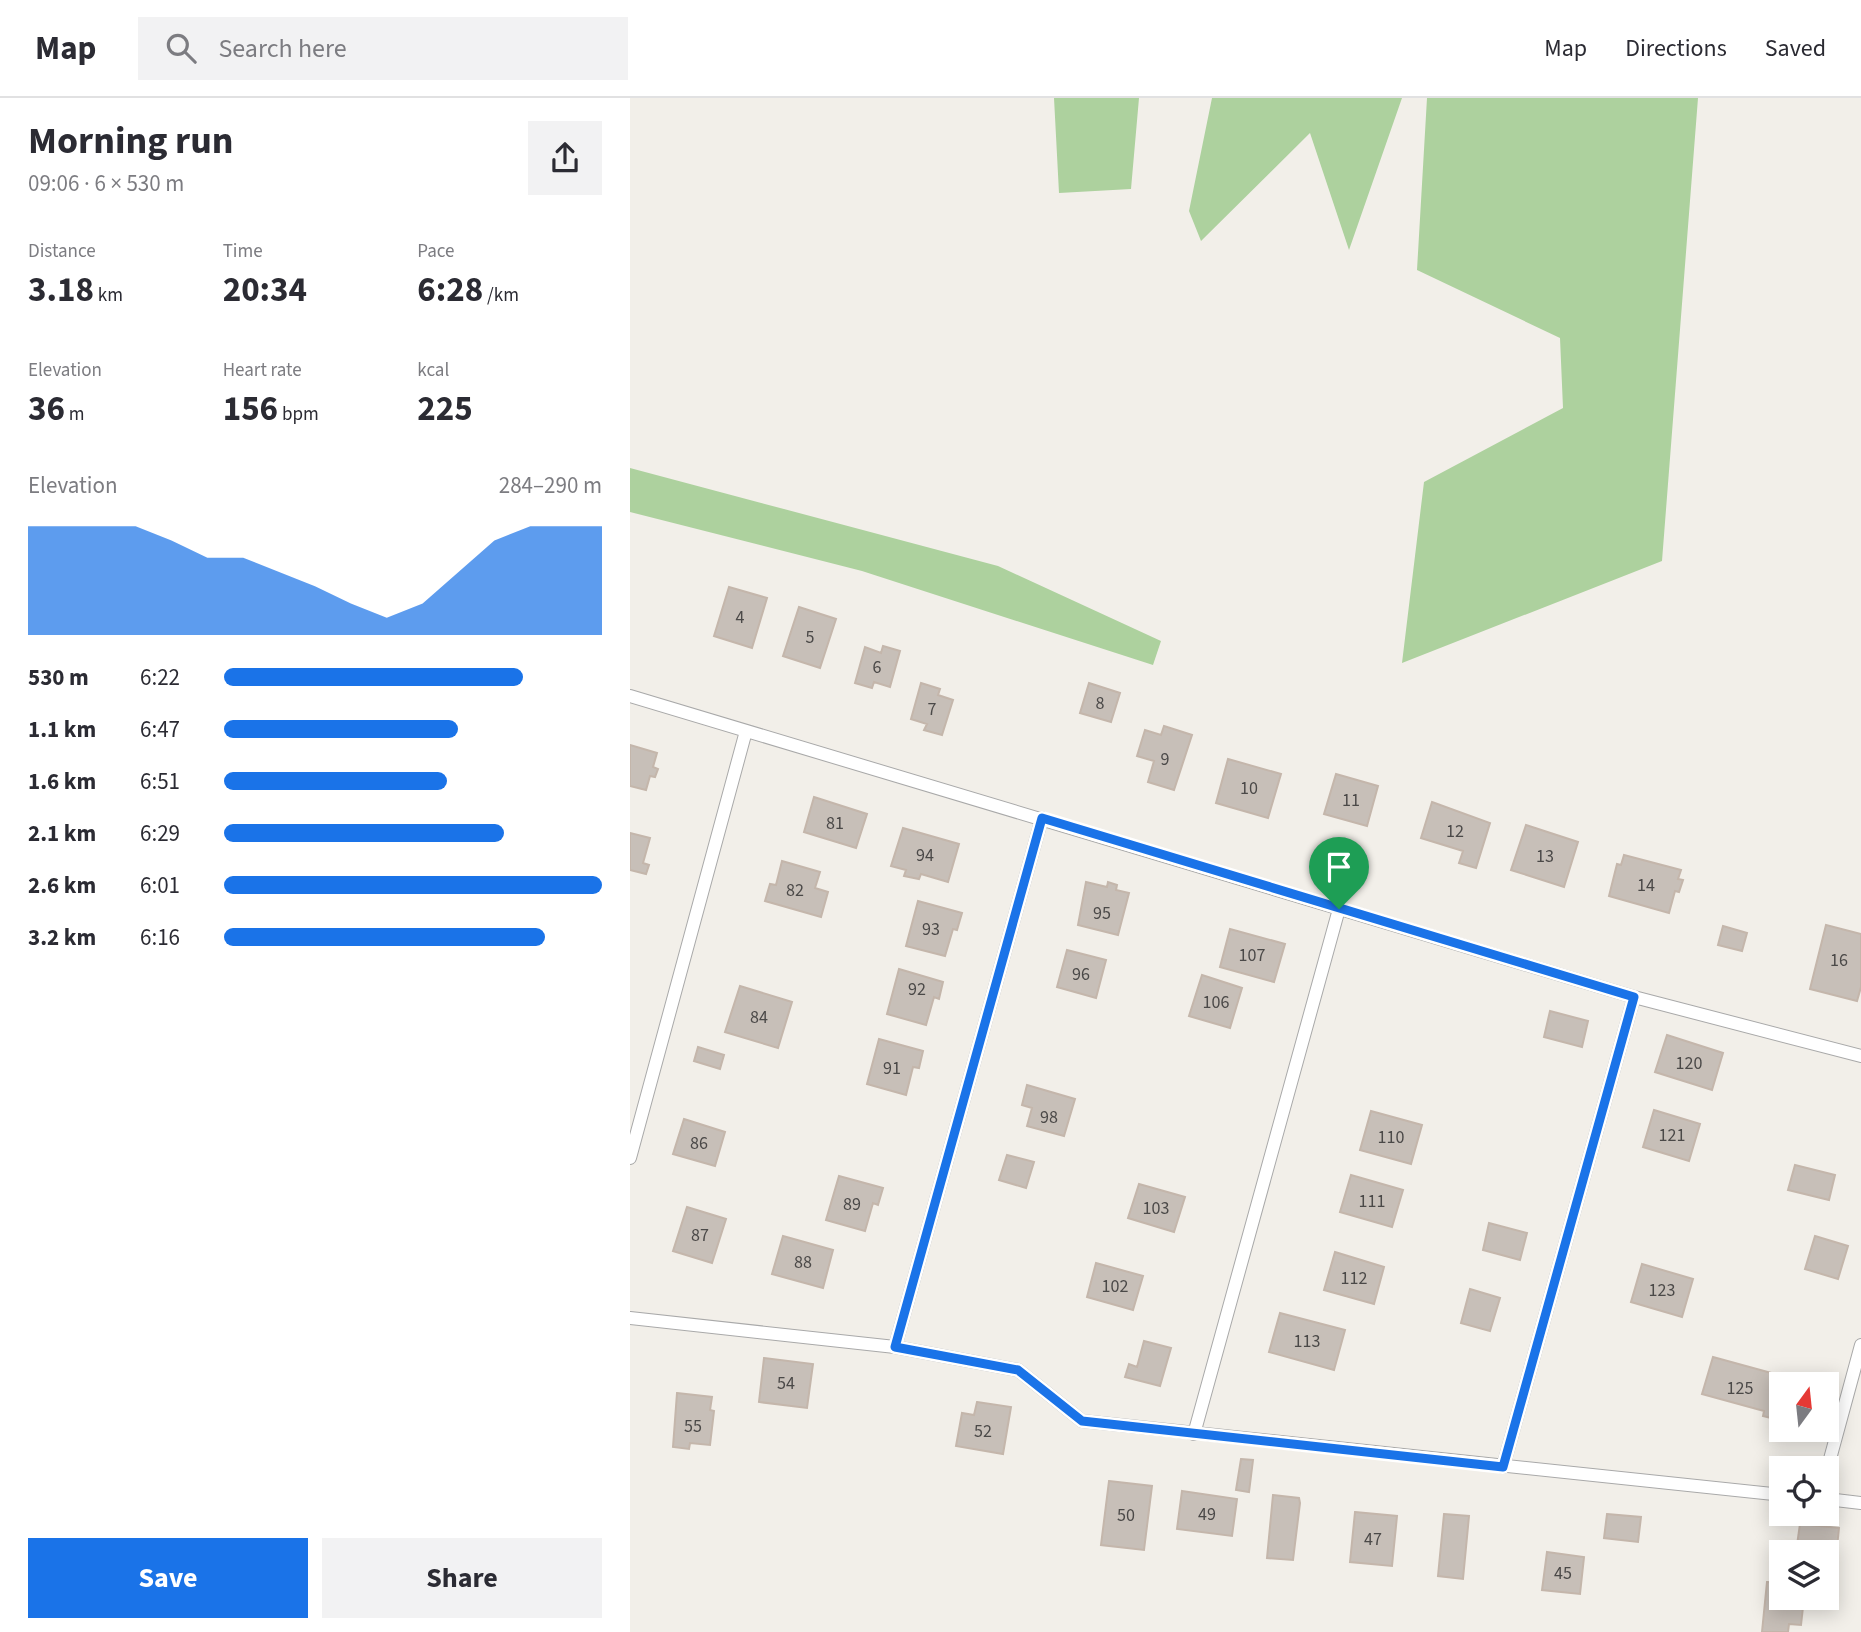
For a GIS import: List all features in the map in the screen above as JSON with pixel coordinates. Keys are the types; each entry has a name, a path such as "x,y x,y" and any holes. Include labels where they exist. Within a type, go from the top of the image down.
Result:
{"lane":[{"path":"630,696 1634,997 1861,1056"},
{"path":"630,1158 746,731"},
{"path":"895,1347 1042,818"},
{"path":"1195,1434 1339,909"},
{"path":"1503,1467 1634,997"},
{"path":"630,1318 895,1347 1018,1370 1082,1421 1769,1494"},
{"path":"1831,1456 1861,1345"},
{"path":"1839,1500 1861,1503"}],"green space":[{"path":"1054,98 1139,98 1131,189 1059,193"},
{"path":"1212,98 1402,98 1349,250 1310,133 1201,241 1189,211"},
{"path":"1427,98 1698,98 1662,561 1402,663 1424,482 1563,408 1560,338 1417,270"},
{"path":"630,468 998,566 1161,641 1153,665 862,571 630,512"}],"building":[{"path":"729,587 767,598 752,648 714,636"},
{"path":"799,607 836,619 820,668 783,656"},
{"path":"883,646 900,651 890,687 874,682 872,688 855,683 865,647 881,653"},
{"path":"921,683 940,689 938,695 953,700 942,735 924,730 927,724 911,719"},
{"path":"1089,683 1120,693 1111,722 1080,713"},
{"path":"1164,726 1192,735 1174,790 1148,782 1154,761 1137,756 1145,730 1161,735"},
{"path":"630,745 657,753 653,767 658,769 655,777 650,776 646,790 630,786"},
{"path":"1228,759 1281,774 1268,818 1216,803"},
{"path":"1336,774 1378,786 1367,826 1324,814"},
{"path":"814,797 867,814 856,848 804,832"},
{"path":"1432,802 1490,823 1476,868 1459,863 1463,851 1421,838"},
{"path":"1526,825 1578,842 1564,887 1511,870"},
{"path":"903,828 959,844 948,882 921,874 919,879 904,876 906,870 891,866"},
{"path":"630,833 650,838 643,863 649,865 646,874 630,870"},
{"path":"1624,855 1681,870 1678,879 1683,880 1679,892 1675,891 1669,913 1609,896 1617,864 1621,865"},
{"path":"782,861 820,872 815,888 828,892 821,917 765,901 770,884 776,885"},
{"path":"1086,882 1107,887 1108,882 1117,885 1116,890 1129,893 1118,935 1078,925"},
{"path":"918,901 962,913 957,930 953,929 945,956 906,946"},
{"path":"1826,925 1861,934 1861,987 1857,1001 1810,989"},
{"path":"1723,926 1747,933 1742,951 1718,945"},
{"path":"1230,929 1285,944 1274,982 1220,967"},
{"path":"1067,950 1106,960 1096,998 1057,987"},
{"path":"899,969 943,982 939,999 934,997 926,1025 887,1014"},
{"path":"1202,975 1242,988 1230,1028 1189,1016"},
{"path":"740,986 792,1002 778,1048 725,1032"},
{"path":"1550,1011 1588,1021 1582,1047 1544,1037"},
{"path":"1667,1035 1723,1053 1712,1090 1655,1072"},
{"path":"879,1039 923,1051 919,1068 913,1067 906,1095 867,1084"},
{"path":"698,1047 724,1055 720,1069 694,1061"},
{"path":"1027,1085 1075,1099 1064,1136 1027,1126 1032,1108 1022,1105"},
{"path":"1654,1110 1700,1124 1689,1161 1643,1147"},
{"path":"1371,1111 1422,1125 1411,1164 1360,1150"},
{"path":"684,1119 725,1132 715,1166 673,1154"},
{"path":"1007,1155 1034,1162 1026,1188 999,1180"},
{"path":"1795,1165 1835,1175 1829,1200 1788,1190"},
{"path":"1351,1175 1403,1190 1392,1227 1340,1212"},
{"path":"839,1176 883,1188 878,1205 873,1203 865,1231 826,1220"},
{"path":"1139,1184 1185,1197 1174,1232 1128,1218"},
{"path":"687,1207 726,1219 712,1263 673,1251"},
{"path":"1489,1223 1527,1233 1520,1260 1483,1250"},
{"path":"783,1236 833,1250 823,1288 772,1274"},
{"path":"1815,1236 1848,1246 1838,1279 1805,1269"},
{"path":"1335,1252 1384,1267 1374,1304 1324,1290"},
{"path":"1096,1263 1143,1276 1133,1310 1087,1297"},
{"path":"1642,1264 1693,1279 1682,1317 1631,1302"},
{"path":"1470,1289 1500,1298 1490,1331 1461,1323"},
{"path":"1280,1313 1345,1330 1334,1370 1269,1352"},
{"path":"1144,1341 1171,1348 1160,1386 1125,1377 1129,1364 1137,1367"},
{"path":"1713,1357 1769,1372 1769,1418 1763,1416 1764,1411 1702,1394"},
{"path":"764,1358 813,1364 807,1408 759,1402"},
{"path":"677,1393 712,1397 710,1410 714,1411 710,1445 690,1443 689,1449 673,1447"},
{"path":"977,1402 1011,1407 1003,1454 956,1446 962,1413 974,1415"},
{"path":"1241,1459 1253,1460 1249,1492 1236,1490"},
{"path":"1109,1481 1152,1486 1144,1550 1101,1545"},
{"path":"1182,1491 1237,1499 1232,1536 1177,1529"},
{"path":"1273,1495 1299,1498 1293,1560 1267,1558"},
{"path":"1355,1512 1397,1516 1392,1566 1350,1562"},
{"path":"1444,1514 1469,1516 1463,1579 1438,1576"},
{"path":"1607,1514 1641,1517 1638,1542 1604,1538"},
{"path":"1800,1526 1839,1528 1838,1540 1798,1540"},
{"path":"1547,1552 1584,1557 1580,1594 1542,1590"},
{"path":"1769,1582 1769,1610 1803,1610 1801,1625 1789,1624 1788,1632 1762,1632"}],"route":[{"path":"1042,818 1339,909 1634,997 1503,1467 1082,1421 1018,1370 895,1347 1042,818"}]}
